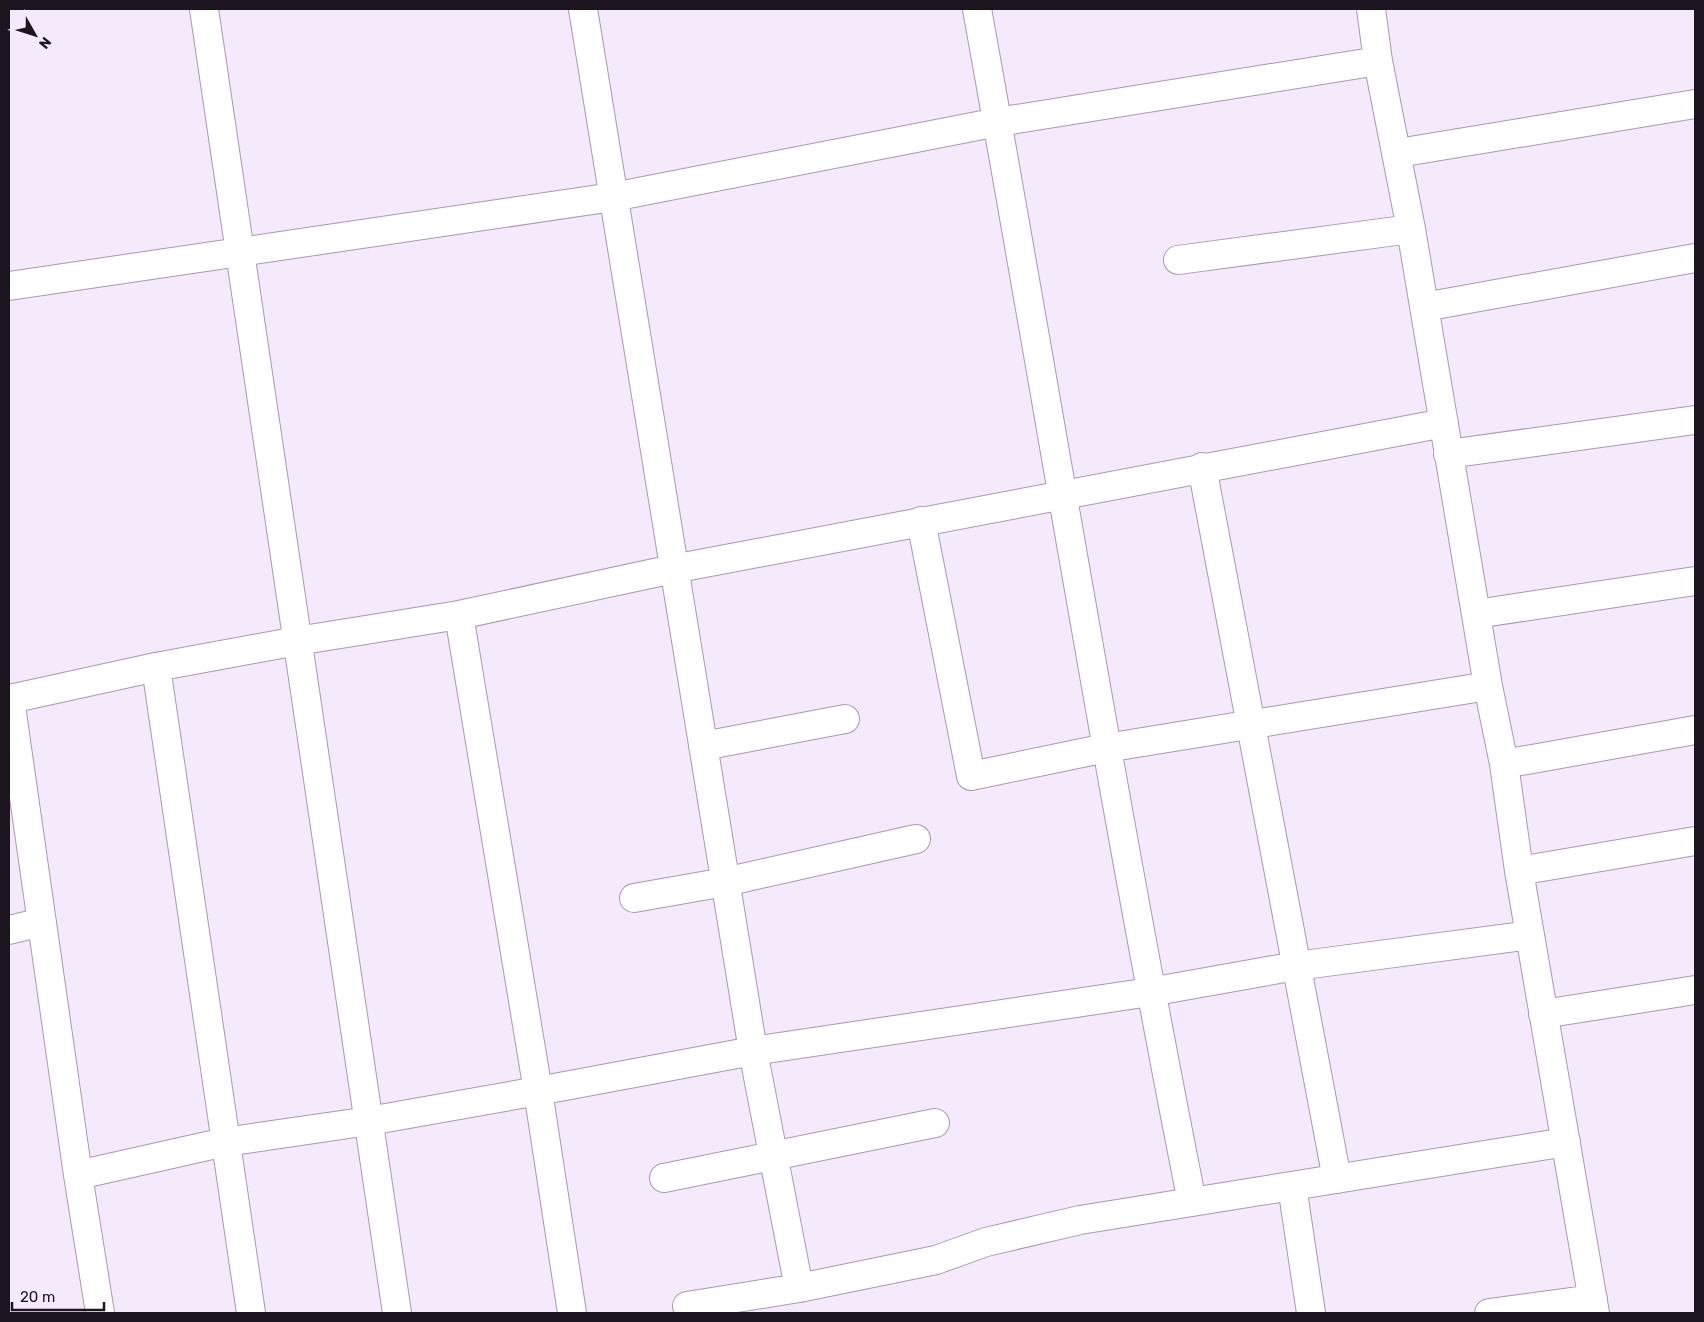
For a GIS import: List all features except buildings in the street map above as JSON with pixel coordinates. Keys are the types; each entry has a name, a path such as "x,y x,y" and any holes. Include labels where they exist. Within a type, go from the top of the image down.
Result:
{"street":[{"path":"204,9 398,1313"},
{"path":"583,9 612,197 753,1051 799,1288"},
{"path":"977,9 1106,748 1150,992 1192,1202"},
{"path":"1371,9 1378,61 1398,153 1488,686 1504,764 1519,871 1594,1306 1489,1313"},
{"path":"9,286 612,197 998,122 1378,61"},
{"path":"1398,153 1695,104"},
{"path":"1178,260 1411,229"},
{"path":"1424,307 1695,258"},
{"path":"1448,454 1695,420"},
{"path":"100,1313 78,1175 9,698 297,640 459,615 673,569 1202,467 1444,423"},
{"path":"1202,467 1337,1179"},
{"path":"921,521 971,776 1106,748 1251,726 1488,686"},
{"path":"1476,614 1695,581"},
{"path":"459,615 538,1091 572,1313"},
{"path":"156,668 225,1142 252,1313"},
{"path":"703,746 845,719"},
{"path":"1504,764 1695,730"},
{"path":"634,898 725,882 916,839"},
{"path":"1519,871 1695,841"},
{"path":"9,930 42,922"},
{"path":"78,1175 225,1142 369,1121 753,1051 1150,992 1296,966 1530,935"},
{"path":"1543,1014 1695,990"},
{"path":"664,1178 935,1123"},
{"path":"687,1306 799,1288 936,1260 986,1242 1080,1220 1566,1142"},
{"path":"1292,1186 1312,1313"}]}
